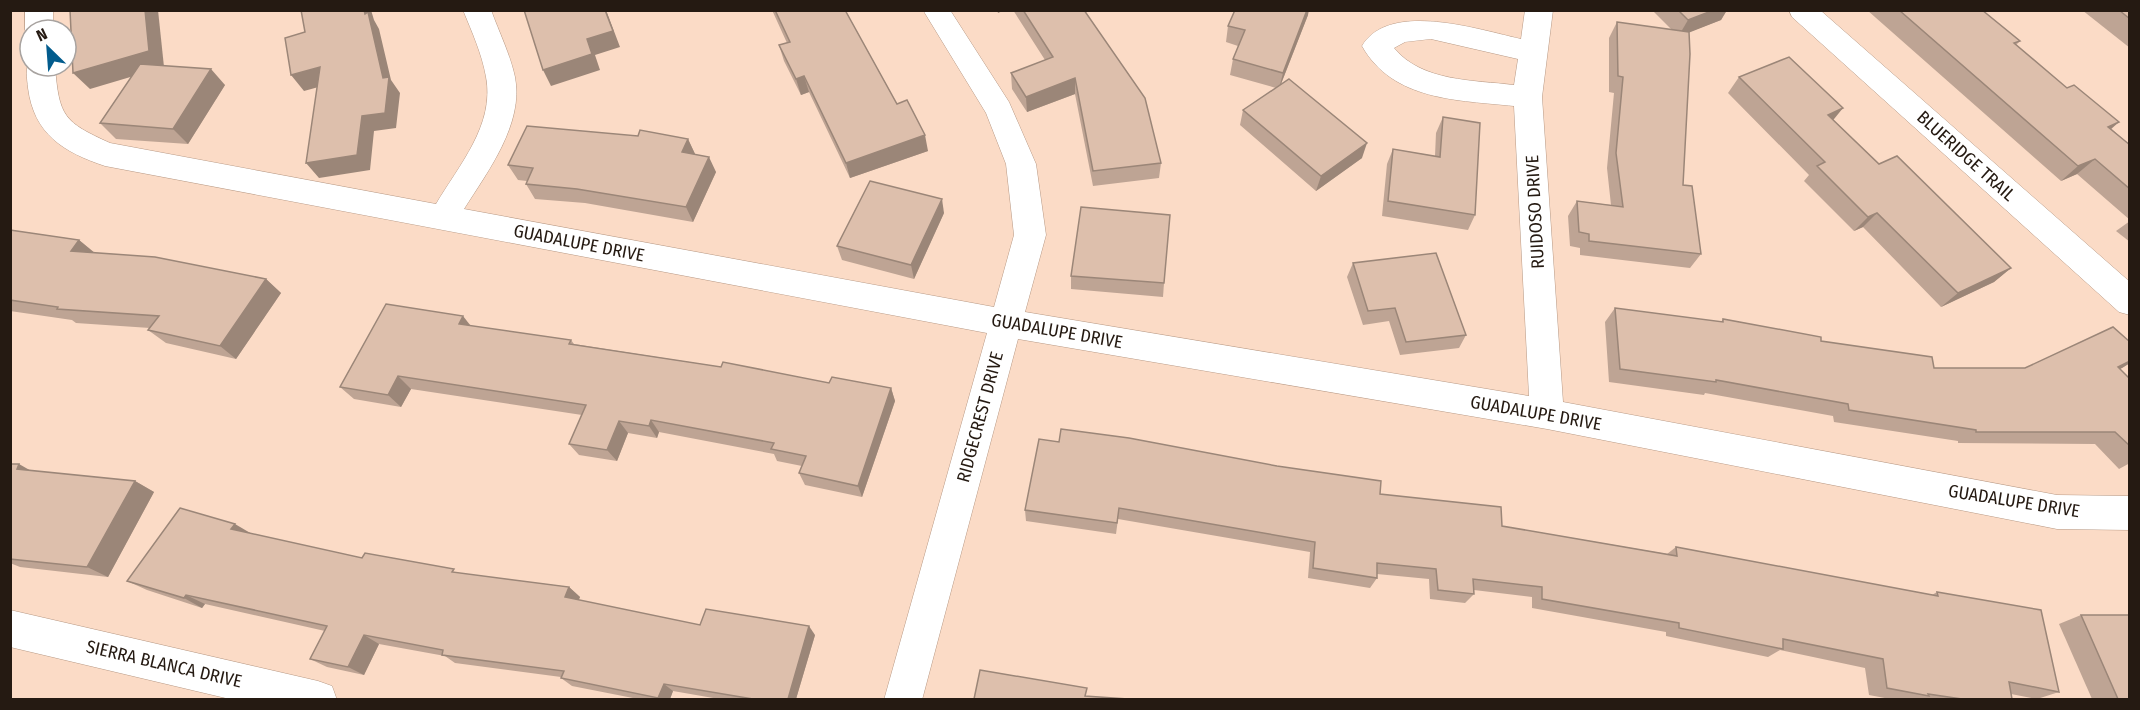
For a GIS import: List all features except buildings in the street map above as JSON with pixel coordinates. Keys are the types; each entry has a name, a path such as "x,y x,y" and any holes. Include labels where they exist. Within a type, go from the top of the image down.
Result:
{"street":[{"path":"443,218 494,130 502,99 498,69 477,10"},
{"name":"RIDGECREST DRIVE","path":"903,699 1030,235 1021,164 999,110 936,10"},
{"name":"RUIDOSO DRIVE","path":"1539,10 1535,52 1529,70 1528,97 1547,414"},
{"name":"BLUERIDGE TRAIL","path":"1802,10 2130,302"},
{"path":"1528,97 1434,86 1393,67 1376,46 1399,32 1431,28 1535,52"},
{"name":"GUADALUPE DRIVE","path":"43,78 48,116 66,136 105,154 1006,323 1547,414 2057,512 2130,513"},
{"name":"SIERRA BLANCA DRIVE","path":"10,628 225,689 318,699"}]}
